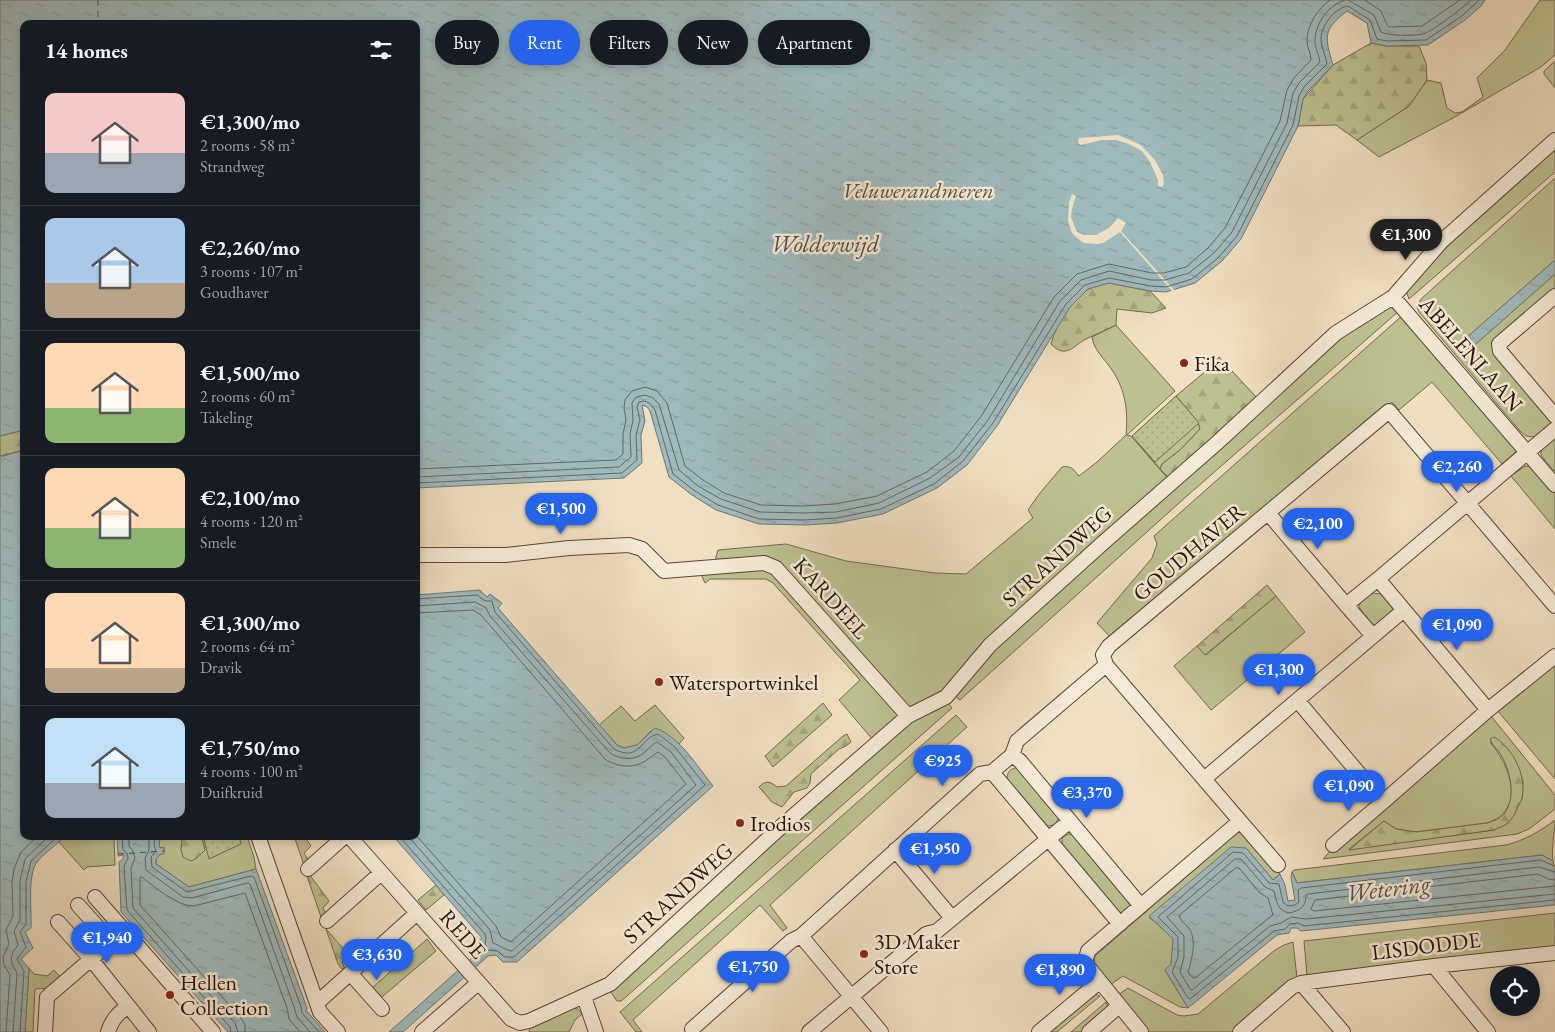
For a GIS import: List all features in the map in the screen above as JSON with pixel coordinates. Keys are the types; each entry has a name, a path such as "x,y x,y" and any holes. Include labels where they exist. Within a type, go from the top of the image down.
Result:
{"street":[{"name":"STRANDWEG","path":"475,980 511,1019 520,1023 584,997 610,984 784,824 908,716 946,697 990,645 1336,334 1393,297 1442,241 1555,140"},
{"path":"1555,296 1499,344 1500,351 1555,416"},
{"name":"ABELENLAAN","path":"1393,297 1555,484"},
{"name":"GOUDHAVER","path":"1106,665 1103,655 1110,646 1389,411 1555,606"},
{"path":"1346,605 1555,429"},
{"path":"1268,513 1373,636"},
{"name":"KARDEEL","path":"420,552 506,555 569,548 629,545 642,549 664,571 764,563 776,568 908,716"},
{"path":"1378,579 1488,710"},
{"path":"1204,779 1404,610"},
{"path":"1333,845 1488,710 1555,656"},
{"path":"692,1029 791,940 801,936 980,774 992,772 1012,755 1017,741 1106,665 1278,865"},
{"path":"1297,700 1383,802"},
{"path":"1012,755 1020,761 1141,906"},
{"path":"992,772 1120,924"},
{"path":"809,1032 926,934 937,931 1070,821"},
{"path":"1141,1032 1085,963 1088,951 1240,821"},
{"path":"259,840 320,1012 338,1032"},
{"path":"308,869 341,840"},
{"name":"REDE","path":"352,840 475,980"},
{"path":"895,850 952,918"},
{"path":"327,921 381,873"},
{"path":"95,897 213,1032"},
{"path":"45,1032 47,997 111,942 78,905"},
{"name":"REDE","path":"317,1003 417,914"},
{"path":"58,922 91,959 148,1032"},
{"path":"801,936 881,1032"},
{"name":"LISDODDE","path":"1301,983 1555,953"},
{"path":"1434,966 1488,1032"},
{"path":"350,973 382,1009"},
{"path":"422,1032 475,980"},
{"path":"1039,1032 1099,982"},
{"path":"1240,1032 1292,987 1301,983 1343,1032"},
{"path":"584,997 596,1032"},
{"path":"1089,1032 1120,1006"},
{"path":"108,1032 113,1021 128,1007"}],"green space":[{"path":"1540,0 1555,0 1555,55 1541,67 1453,118 1379,157 1357,140 1409,106 1427,80 1441,83 1447,108 1455,113 1462,112 1483,97 1477,78 1505,50"},
{"path":"1371,43 1386,46 1419,46 1426,63 1427,80 1409,106 1357,140 1336,125 1298,126 1303,99 1333,65"},
{"path":"1555,61 1555,88 1544,74 1544,71"},
{"path":"1555,146 1555,172 1409,299 1406,291 1446,243"},
{"path":"1555,178 1555,260 1465,339 1469,350 1555,274 1555,291 1494,344 1552,422 1534,437 1526,436 1520,431 1419,312 1417,307 1421,299"},
{"path":"1109,283 1150,291 1166,308 1152,313 1117,309 1116,325 1086,339 1070,350 1061,351 1056,349 1051,344 1053,337 1071,305 1089,289"},
{"path":"1391,303 1399,311 1188,495 960,700 955,696 997,644 1338,337"},
{"path":"1404,314 1516,449 1516,452 1502,464 1432,382 1399,410 1392,402 1112,639 1097,623 1152,558 1157,544 1154,536"},
{"path":"1116,325 1175,391 1127,435 1131,436 1170,481 945,695 910,712 778,565 714,564 718,550 786,544 846,561 935,573 966,574 1033,518 1028,510 1062,467 1070,467 1079,476 1126,435 1127,418 1123,393 1117,378 1095,347 1092,337"},
{"path":"1219,357 1259,400 1170,479 1160,469 1162,464 1180,450 1200,429 1198,422 1176,396 1213,365"},
{"path":"1176,396 1198,422 1200,429 1180,450 1162,464 1160,469 1132,436"},
{"path":"1176,396 1199,423 1155,462 1132,436"},
{"path":"20,431 20,451 0,456 0,436"},
{"path":"1555,438 1555,473 1541,455 1541,450"},
{"path":"1525,466 1533,467 1537,470 1555,492 1555,529 1511,476"},
{"path":"751,564 775,572 899,713 897,719 873,740 839,700 860,680 773,583 766,579 710,579 705,583 700,572"},
{"path":"1267,585 1276,596 1205,655 1197,646"},
{"path":"1372,593 1381,594 1394,609 1374,626 1365,617 1359,606"},
{"path":"1276,596 1305,632 1211,710 1174,666 1197,646 1206,655"},
{"path":"1555,662 1555,779 1497,710"},
{"path":"947,702 952,708 627,996 621,1001 617,1001 610,991 620,981 918,715"},
{"path":"823,703 832,715 773,767 765,756"},
{"path":"655,705 684,738 679,744 660,730 651,731 637,745 624,748 617,745 599,725 621,706 635,721"},
{"path":"956,715 967,727 770,905 787,928 783,931 760,905 633,1020 642,1032 636,1032 620,1012"},
{"path":"1491,716 1555,795 1555,809 1529,829 1517,834 1323,859 1334,847","holes":["1490,742 1517,764 1523,781 1522,798 1508,823 1494,830 1349,849 1384,821 1396,829 1416,832 1487,823 1499,817 1507,808 1511,798 1511,786 1504,763"]},
{"path":"847,734 851,742 839,749 811,774 810,783 807,788 794,792 782,807 772,802 759,787 768,782 777,787 786,786"},
{"path":"1494,737 1513,755 1522,781 1522,799 1508,823 1494,830 1349,850 1384,821 1396,829 1416,832 1487,823 1496,820 1504,814 1510,800 1511,784 1504,761 1490,739"},
{"path":"1018,768 1059,817 1055,825 1047,826 1007,781 1008,773"},
{"path":"1555,820 1553,861 1542,855 1297,883 1292,872 1294,870 1506,845 1532,835"},
{"path":"1240,830 1280,874 1273,880 1246,848 1149,917 1174,939 1171,964 1165,970 1188,1008 1180,1007 1123,976 1110,985 1094,964 1095,956"},
{"path":"1068,834 1073,834 1133,904 1122,913 1116,911 1062,846 1062,838"},
{"path":"61,840 114,840 115,865 87,867 84,870 59,842"},
{"path":"160,840 248,840 256,869 189,887 156,864 156,859 164,853 164,848 160,848"},
{"path":"182,840 202,840 205,850 191,861 183,857 181,849"},
{"path":"204,840 240,840 241,844 209,859"},
{"path":"295,840 307,840 311,846 304,853 309,861 304,865"},
{"path":"309,874 329,901 323,908 326,914 323,918 321,917 307,876"},
{"path":"436,885 444,895 426,910 418,900"},
{"path":"1555,913 1555,948 1307,976 1304,941"},
{"path":"326,929 348,954 342,961 344,968 342,969 338,964"},
{"path":"427,939 436,951 382,997 372,988"},
{"path":"1293,942 1297,978 1232,1032 1149,1032 1118,995 1128,988 1177,1015 1198,1014 1275,950"},
{"path":"29,968 34,974 47,976 54,970 61,978 50,988 35,989 33,1032 25,1032"},
{"path":"1094,994 1100,996 1057,1032 1044,1032"},
{"path":"1106,1002 1108,1007 1083,1032 1071,1032"},
{"path":"571,1008 577,1008 582,1014 575,1020 569,1032 529,1032 530,1027"}],"water":[{"name":"Wolderwijd","path":"0,0 1485,0 1465,20 1428,45 1386,46 1371,43 1367,23 1347,11 1329,29 1327,41 1333,65 1308,91 1303,99 1298,126 1241,239 1222,261 1195,283 1166,292 1150,291 1109,283 1088,289 1070,307 997,426 967,465 937,488 883,514 837,523 805,525 759,524 716,510 692,495 669,477 650,411 642,405 645,421 641,435 642,463 624,478 420,488 420,20 20,20 20,431 0,436"},
{"path":"1555,260 1555,274 1469,350 1465,339"},
{"path":"20,451 20,840 61,840 37,862 32,876 31,928 25,932 33,948 21,959 29,968 25,1032 0,1032 0,457"},
{"path":"480,590 487,597 490,594 502,603 498,608 617,745 624,748 637,745 655,728 664,732 680,745 713,786 517,962 503,962 496,955 488,956 403,1032 389,1032 482,949 477,943 482,938 396,840 420,840 420,595"},
{"path":"117,840 160,840 160,848 164,847 164,854 161,854 156,859 156,864 189,887 256,869 307,1008 306,1010 325,1032 228,1032 121,912 119,862 123,859 123,855 118,856"},
{"name":"Wetering","path":"1231,847 1246,848 1273,880 1280,874 1285,885 1288,901 1295,900 1291,877 1292,872 1297,883 1542,855 1553,861 1555,905 1301,931 1297,928 1291,928 1289,933 1277,935 1188,1008 1165,970 1171,964 1173,939 1149,916"}],"pier":[{"path":"1118,135 1141,145 1155,160 1163,175 1164,184 1162,187 1158,186 1158,180 1150,162 1142,151 1129,144 1116,140 1101,140 1081,145 1078,143 1079,138"},
{"path":"1072,194 1076,196 1071,217 1077,232 1084,235 1096,235 1109,228 1118,218 1126,223 1121,231 1176,292 1173,292 1120,232 1103,243 1097,244 1084,243 1077,238 1072,233 1068,221 1069,202"}],"ferry route":[{"path":"98,0 98,20"},
{"path":"118,854 164,851"}],"place":[{"name":"Fika","path":"1184,363"},
{"name":"Watersportwinkel","path":"659,682"},
{"name":"Irodios","path":"740,823"},
{"name":"3D Maker Store","path":"864,954"},
{"name":"Hellen Collection","path":"170,995"}],"park label":[{"name":"Veluwerandmeren","path":"918,190"}]}
